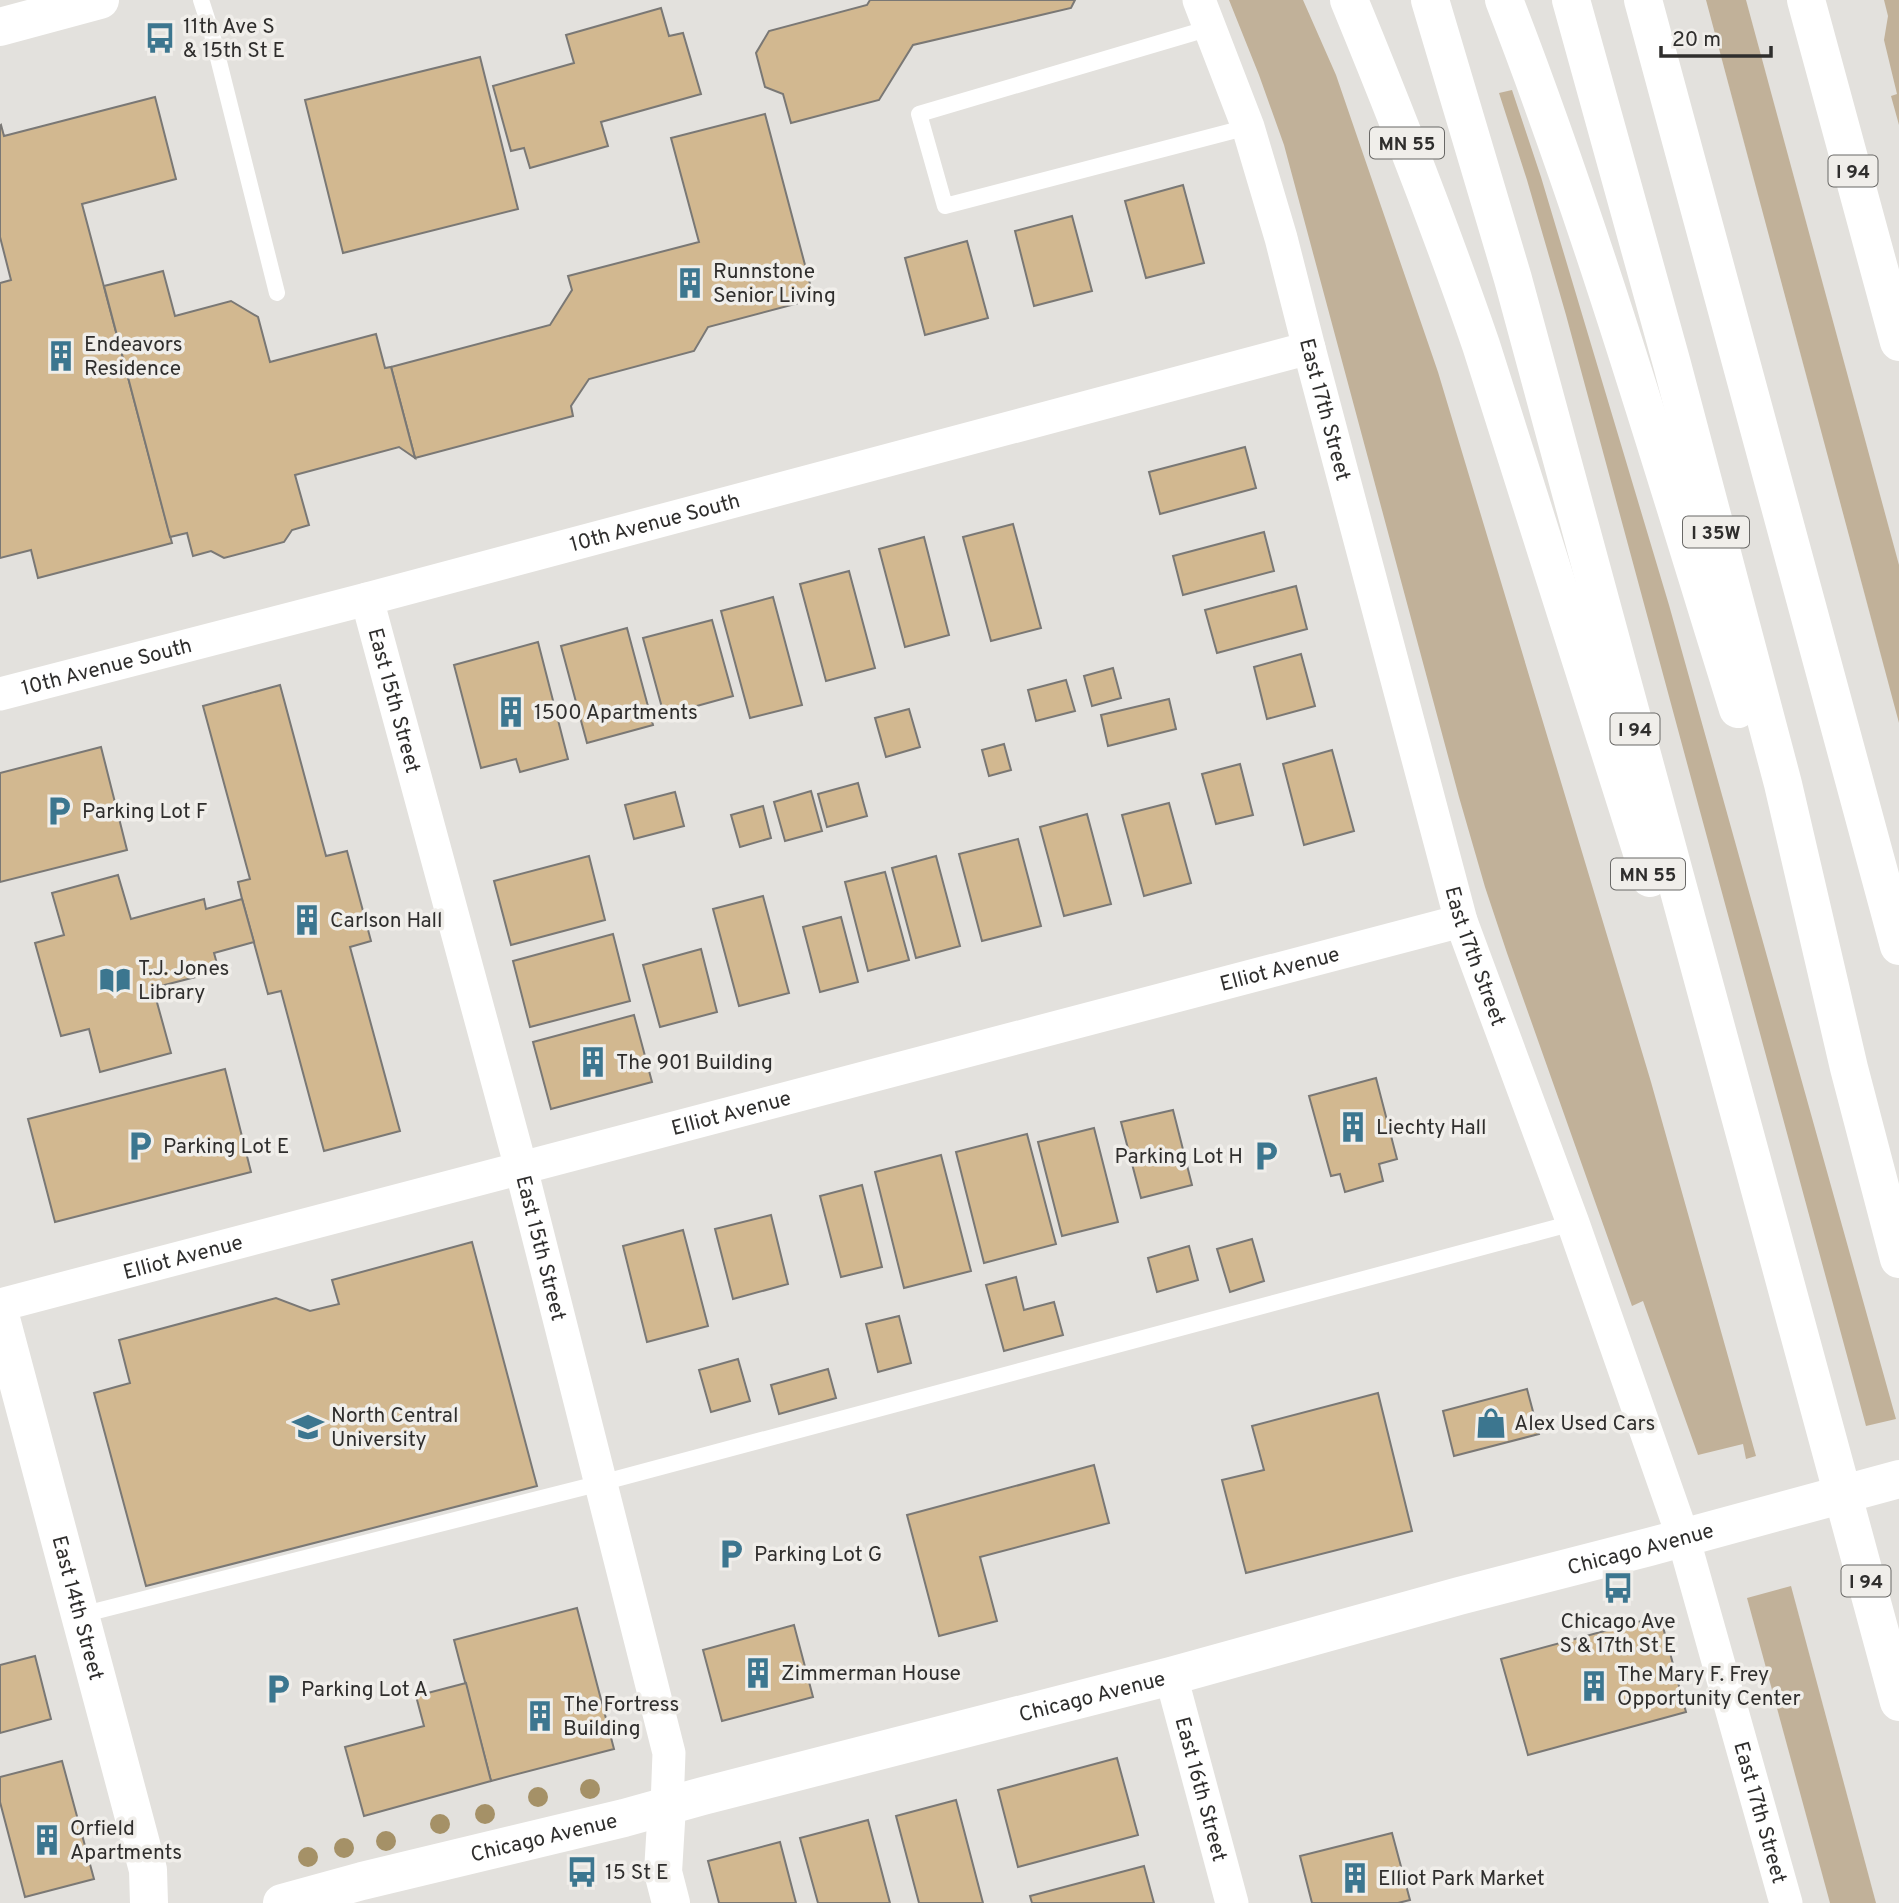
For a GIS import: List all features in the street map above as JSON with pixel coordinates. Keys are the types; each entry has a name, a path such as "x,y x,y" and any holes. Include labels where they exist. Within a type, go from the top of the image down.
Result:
{"main road":[{"path":"0,27 100,0"},
{"name":"MN 55","path":"1349,0 1398,119 1481,345 1834,1460"},
{"name":"I 94","path":"1430,0 1513,279 1899,1702"},
{"path":"1504,0 1605,281 1849,1068"},
{"name":"I 35W","path":"1571,0 1672,364 1783,784 1849,1068 1899,1259"},
{"path":"1643,0 1899,946"},
{"name":"I 94","path":"1806,0 1899,342"},
{"name":"East 14th Street","path":"0,1315 148,1870 149,1903"},
{"name":"Chicago Avenue","path":"282,1903 624,1818 1171,1676 1899,1479"},
{"name":"East 15th Street","path":"667,1807 663,1872 671,1903"}],"street":[{"name":"East 17th Street","path":"1205,14 1248,127 1281,237 1461,921 1573,1223 1683,1537 1786,1903"},
{"name":"10th Avenue South","path":"0,694 1309,348"},
{"name":"East 15th Street","path":"367,599 520,1168 669,1753 667,1807"},
{"name":"Elliot Avenue","path":"0,1306 1461,921"},
{"name":"East 16th Street","path":"1171,1676 1232,1903"}],"lane":[{"path":"201,0 212,34 277,293"},
{"path":"1205,14 919,114 944,206 1248,127"},
{"path":"81,1615 601,1483 1573,1223"}],"shaded area":[{"path":"1229,0 1303,0 1336,75 1438,372 1651,1082 1756,1456 1746,1459 1743,1444 1698,1455 1643,1301 1632,1306 1485,887 1284,145"},
{"path":"1706,0 1746,0 1899,565 1899,723"},
{"path":"1884,0 1899,0 1899,125 1891,96 1897,94 1884,40 1888,16"},
{"path":"1512,90 1541,177 1669,605 1896,1419 1866,1426 1566,315 1499,93"},
{"path":"1791,1586 1876,1903 1830,1903 1747,1598"}],"building":[{"path":"870,0 1075,0 1071,8 913,45 879,100 791,123 783,94 765,87 756,53 769,31 867,5"},
{"path":"661,8 669,36 683,33 701,94 601,122 608,146 530,168 524,148 511,151 493,86 574,63 566,35"},
{"path":"480,57 518,209 343,253 305,100"},
{"name":"Endeavors Residence","path":"155,97 176,179 82,204 172,543 38,578 31,550 0,558 0,283 11,280 0,237 0,126 4,136"},
{"name":"Runnstone Senior Living","path":"765,114 814,299 708,327 694,351 589,379 571,406 573,416 415,458 391,367 550,325 572,290 568,276 699,242 671,138"},
{"path":"1183,185 1204,263 1146,278 1125,201"},
{"path":"1072,216 1092,291 1034,306 1015,231"},
{"path":"967,241 988,318 925,335 905,258"},
{"path":"163,271 175,316 231,301 258,317 270,362 376,334 385,368 391,367 415,458 399,447 295,475 309,525 292,530 284,542 224,558 211,551 193,556 187,533 170,537 104,286"},
{"path":"1245,447 1256,488 1160,514 1149,472"},
{"path":"1013,524 1041,628 991,641 963,537"},
{"path":"1264,532 1274,571 1183,595 1173,556"},
{"path":"924,537 949,635 905,647 879,549"},
{"path":"849,571 875,668 826,681 800,584"},
{"path":"1296,586 1307,629 1217,653 1205,610"},
{"path":"773,597 802,705 750,718 721,611"},
{"path":"712,620 733,696 664,715 643,638"},
{"path":"627,628 653,725 587,743 561,646"},
{"name":"1500 Apartments","path":"538,642 568,759 520,772 516,759 481,768 454,665"},
{"path":"1301,654 1315,706 1267,719 1254,667"},
{"path":"1113,668 1121,698 1092,706 1084,676"},
{"path":"1066,680 1075,711 1036,721 1028,690"},
{"name":"Carlson Hall","path":"280,685 326,856 347,851 371,941 350,947 400,1131 324,1151 281,991 268,994 242,899 238,882 250,879 203,706"},
{"path":"1169,699 1176,729 1108,746 1101,715"},
{"path":"909,709 920,747 886,757 875,718"},
{"path":"1004,744 1011,770 989,776 982,750"},
{"name":"Parking Lot F","path":"101,747 127,850 0,882 0,773"},
{"path":"1332,750 1354,831 1304,845 1283,764"},
{"path":"1240,764 1253,815 1216,824 1202,774"},
{"path":"858,783 867,816 827,827 818,794"},
{"path":"811,791 822,831 785,841 774,802"},
{"path":"675,792 684,826 634,839 625,805"},
{"path":"1169,803 1191,883 1144,896 1122,815"},
{"path":"763,806 771,838 740,847 731,815"},
{"path":"1087,814 1111,904 1064,916 1040,827"},
{"path":"1018,839 1041,926 982,941 959,854"},
{"path":"589,856 605,920 511,945 494,881"},
{"path":"936,856 960,946 916,958 892,868"},
{"path":"885,872 909,960 868,971 845,882"},
{"name":"T.J. Jones Library","path":"118,875 131,919 204,899 206,909 242,899 254,942 214,953 219,971 153,988 171,1053 100,1072 89,1029 61,1036 35,943 64,935 52,893"},
{"path":"763,896 789,993 739,1006 713,909"},
{"path":"841,917 858,982 820,992 803,927"},
{"path":"613,934 630,1001 530,1027 513,961"},
{"path":"701,949 717,1012 660,1027 643,965"},
{"name":"The 901 Building","path":"634,1015 652,1082 551,1109 533,1042"},
{"name":"Parking Lot E","path":"225,1069 251,1172 55,1222 28,1119"},
{"name":"Liechty Hall","path":"1376,1078 1397,1159 1379,1164 1383,1181 1345,1192 1340,1174 1331,1176 1309,1096"},
{"path":"1173,1110 1192,1185 1141,1198 1121,1122"},
{"path":"1094,1128 1118,1222 1062,1236 1038,1142"},
{"path":"1027,1134 1056,1244 984,1263 956,1152"},
{"path":"941,1155 971,1271 904,1288 875,1172"},
{"path":"862,1185 882,1267 841,1277 820,1196"},
{"path":"771,1215 788,1284 733,1299 715,1229"},
{"path":"683,1230 708,1326 647,1342 623,1246"},
{"path":"1252,1239 1264,1281 1230,1292 1217,1249"},
{"path":"472,1242 537,1486 146,1586 94,1393 130,1383 119,1340 276,1298 310,1311 339,1304 332,1280"},
{"path":"1189,1246 1198,1280 1157,1292 1148,1258"},
{"path":"1016,1277 1024,1310 1054,1302 1063,1335 1004,1351 986,1285"},
{"path":"899,1316 911,1363 878,1372 866,1324"},
{"path":"738,1359 750,1401 711,1412 699,1370"},
{"path":"828,1369 836,1398 779,1414 771,1385"},
{"name":"Alex Used Cars","path":"1527,1389 1539,1434 1454,1456 1443,1411"},
{"path":"1378,1393 1412,1531 1246,1573 1222,1480 1264,1470 1252,1426"},
{"path":"1094,1465 1109,1523 980,1557 997,1621 939,1636 907,1515"},
{"name":"The Fortress Building","path":"577,1608 614,1749 491,1781 454,1640"},
{"name":"The Mary F. Frey Opportunity Center","path":"1660,1616 1686,1712 1528,1755 1501,1659"},
{"name":"Zimmerman House","path":"794,1625 813,1697 722,1721 703,1650"},
{"path":"35,1656 51,1719 0,1733 0,1665"},
{"path":"466,1683 491,1781 364,1816 345,1747 424,1726 416,1696"},
{"path":"1117,1758 1138,1835 1018,1867 998,1790"},
{"name":"Orfield Apartments","path":"62,1761 94,1879 25,1897 0,1802 0,1777"},
{"path":"956,1800 983,1903 919,1903 896,1816"},
{"path":"868,1820 890,1903 818,1903 800,1838"},
{"name":"Elliot Park Market","path":"1392,1833 1410,1900 1398,1903 1312,1903 1300,1856"},
{"path":"780,1842 796,1903 719,1903 708,1861"},
{"path":"1144,1866 1154,1903 1032,1903 1030,1896"}],"place":[{"name":"11th Ave S & 15th St E","path":"160,38"},
{"name":"Runnstone Senior Living","path":"690,283"},
{"name":"Endeavors Residence","path":"61,356"},
{"name":"1500 Apartments","path":"511,712"},
{"name":"Parking Lot F","path":"59,811"},
{"name":"Carlson Hall","path":"307,920"},
{"name":"T.J. Jones Library","path":"115,980"},
{"name":"The 901 Building","path":"593,1062"},
{"name":"Liechty Hall","path":"1353,1127"},
{"name":"Parking Lot E","path":"140,1146"},
{"name":"Parking Lot H","path":"1266,1156"},
{"name":"Alex Used Cars","path":"1491,1423"},
{"name":"North Central University","path":"308,1427"},
{"name":"Parking Lot G","path":"731,1554"},
{"name":"Chicago Ave S & 17th St E","path":"1618,1588"},
{"name":"Zimmerman House","path":"758,1673"},
{"name":"The Mary F. Frey Opportunity Center","path":"1594,1686"},
{"name":"Parking Lot A","path":"278,1689"},
{"name":"The Fortress Building","path":"540,1716"},
{"name":"Orfield Apartments","path":"47,1840"},
{"name":"15 St E","path":"582,1872"},
{"name":"Elliot Park Market","path":"1355,1878"}]}
